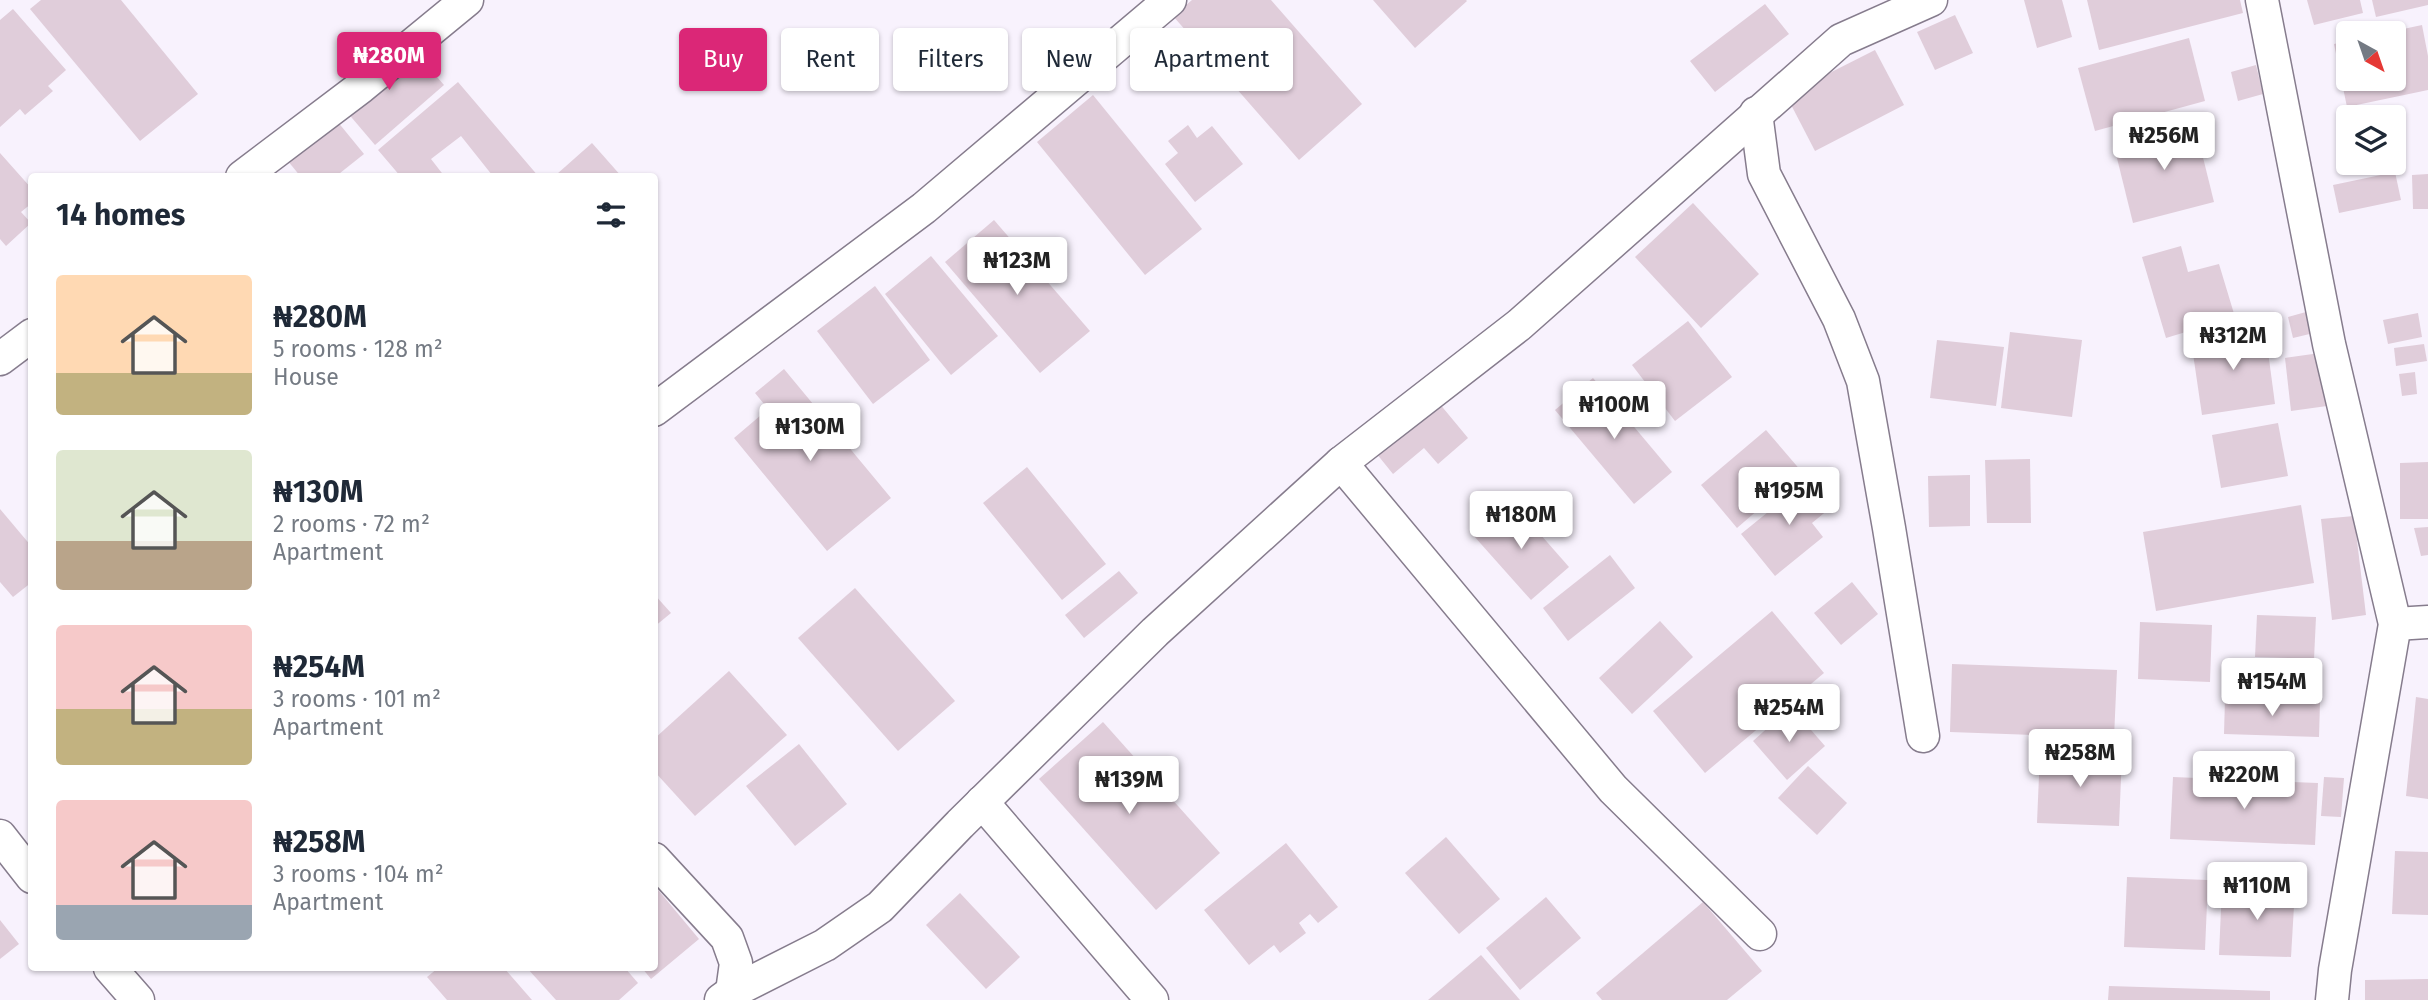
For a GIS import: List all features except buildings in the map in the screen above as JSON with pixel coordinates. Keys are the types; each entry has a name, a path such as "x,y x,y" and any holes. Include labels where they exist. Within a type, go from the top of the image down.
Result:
{"street":[{"path":"247,173 361,87 467,0"},
{"path":"658,407 924,208 1170,0"},
{"path":"726,996 825,945 880,907 982,802 1155,632 1341,463 1519,324 1841,40 1931,0"},
{"path":"2262,0 2329,344 2395,624 2332,1000"},
{"path":"1756,113 1764,174 1839,319 1863,381 1923,736"},
{"path":"0,359 28,338"},
{"path":"1341,463 1613,789 1760,934"},
{"path":"2395,624 2428,622"},
{"path":"982,802 1152,1000"},
{"path":"0,836 28,872"},
{"path":"658,863 727,938 736,963 726,996"},
{"path":"113,971 138,1000"}]}
